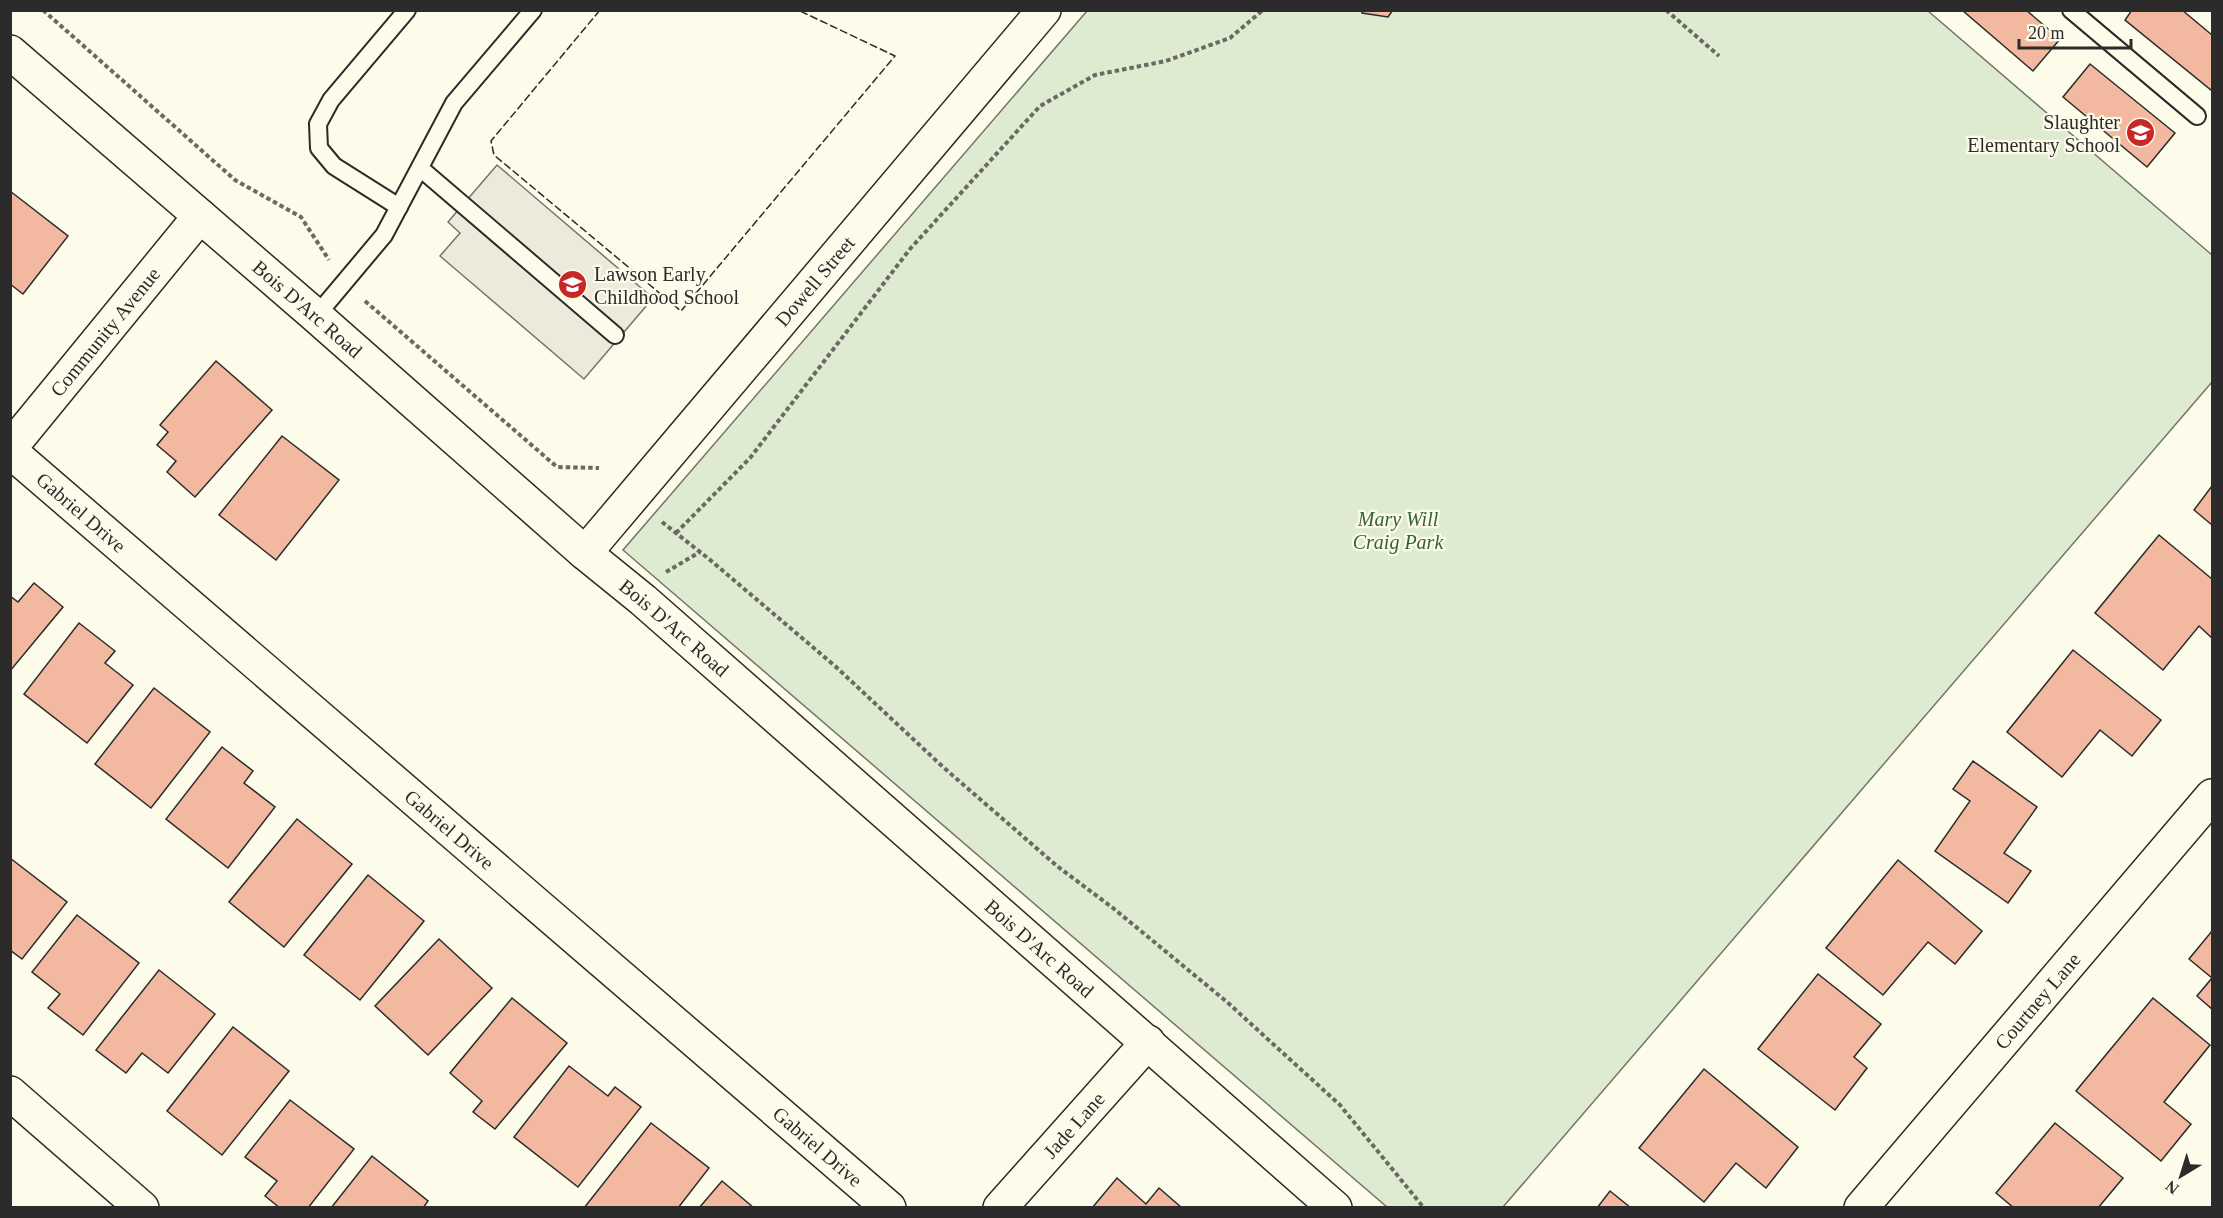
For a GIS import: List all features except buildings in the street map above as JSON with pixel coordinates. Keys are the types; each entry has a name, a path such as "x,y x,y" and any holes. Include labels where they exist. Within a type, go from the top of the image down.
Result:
{"street":[{"name":"Dowell Street","path":"585,552 1044,10"},
{"name":"Bois D'Arc Road","path":"10,52 661,616 1335,1208"},
{"name":"Community Avenue","path":"10,449 200,216"},
{"name":"Gabriel Drive","path":"10,449 889,1208"},
{"name":"Courtney Lane","path":"1861,1208 2212,796"},
{"name":"Jade Lane","path":"1000,1208 1148,1042"},
{"path":"10,1093 142,1208"}],"lane":[{"path":"399,207 334,166 319,148 318,124 331,100 407,10"},
{"path":"316,316 384,235 454,104 533,10"},
{"path":"2071,10 2197,116"},
{"path":"420,168 615,335"}],"path":[{"path":"42,10 236,180 301,217 344,282 557,467 599,468"},
{"path":"676,533 750,458 910,249 1040,106 1095,75 1166,61 1230,38 1263,10"},
{"path":"1666,10 1719,56"},
{"path":"662,522 835,666 944,767 1057,866 1113,908 1227,1002 1340,1105 1424,1208"},
{"path":"666,572 700,552"}],"green space":[{"name":"Mary Will Craig Park","path":"1087,11 1928,11 2212,255 2212,382 1503,1207 1387,1207 623,550"}],"shaded area":[{"path":"497,165 653,298 584,379 440,256 460,233 448,222"}],"fence":[{"path":"600,10 491,141 494,155 681,311 895,56 798,10"}],"place":[{"name":"Slaughter Elementary School","path":"2141,133"},
{"name":"Lawson Early Childhood School","path":"573,285"}]}
